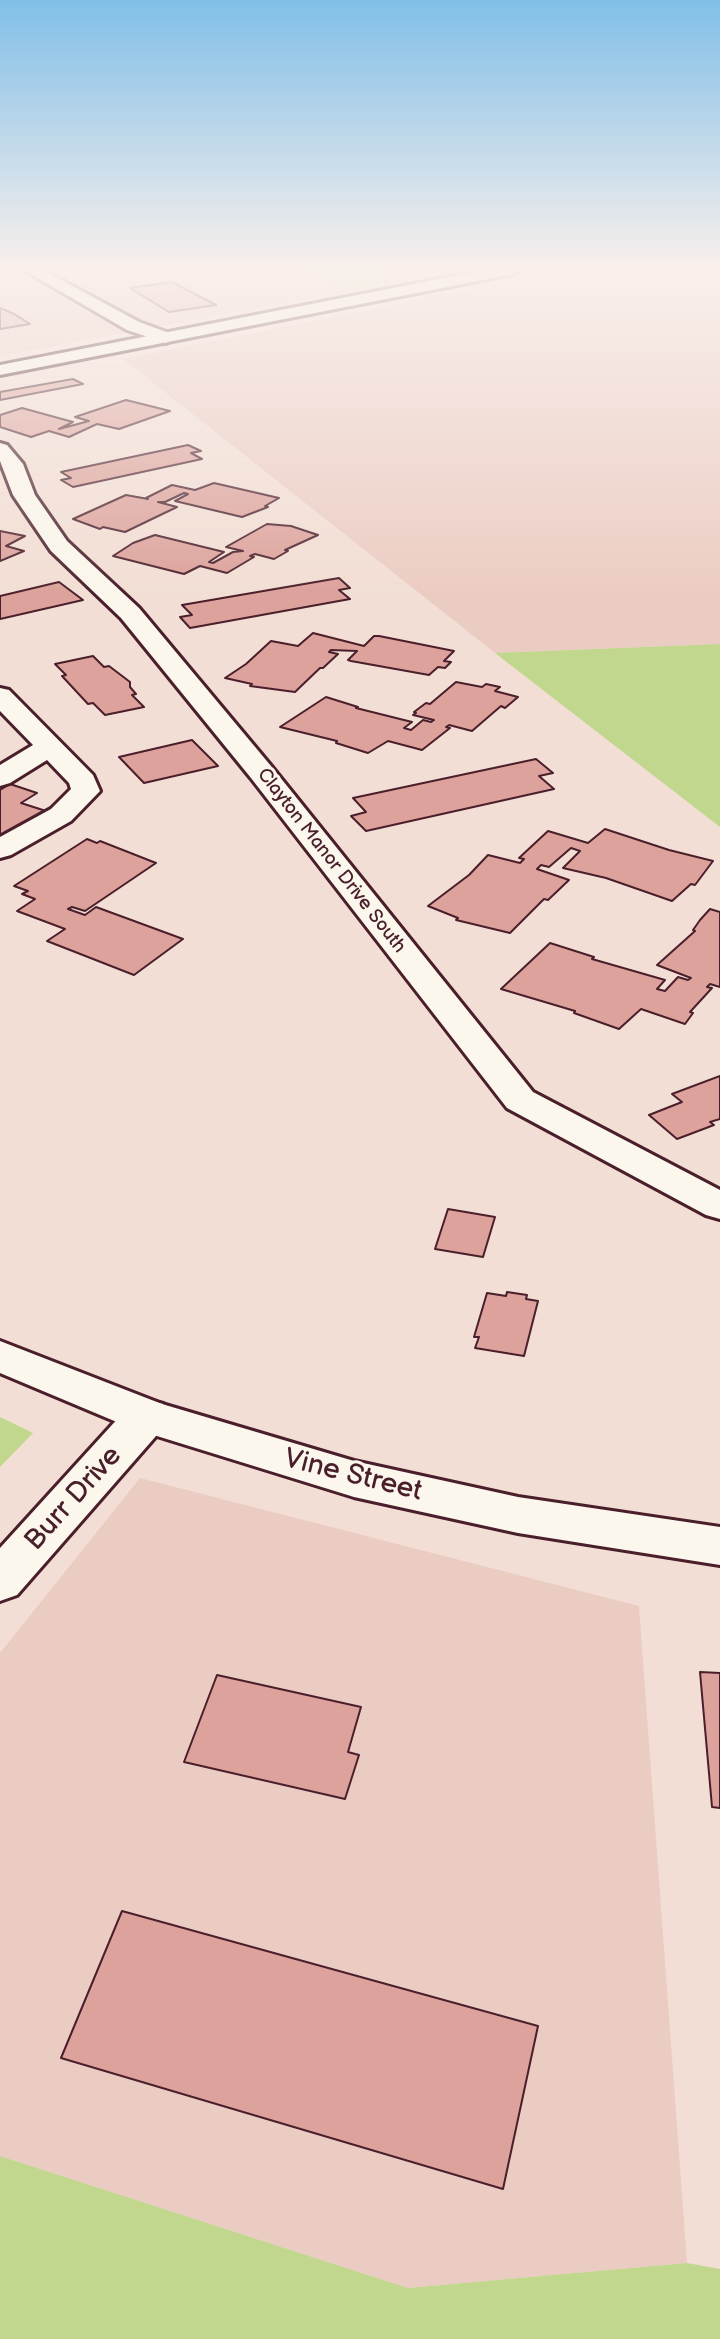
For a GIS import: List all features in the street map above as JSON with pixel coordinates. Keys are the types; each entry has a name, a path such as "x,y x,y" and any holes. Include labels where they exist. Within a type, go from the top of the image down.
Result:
{"street":[{"name":"Clayton Manor Drive South","path":"0,449 13,464 24,495 59,545 130,613 261,772 520,1100 720,1206"},
{"path":"0,695 83,781 86,791 85,795 61,815 0,849"},
{"path":"0,777 50,747"},
{"name":"Vine Street","path":"0,1356 147,1416 354,1479 518,1515 720,1546"},
{"name":"Burr Drive","path":"0,1581 147,1416"}],"shaded area":[{"path":"147,378 720,378 720,644 495,653"},
{"path":"140,1478 639,1606 687,2263 408,2288 0,2156 0,1653"}],"green space":[{"path":"720,644 720,827 495,653"},
{"path":"0,1417 33,1433 0,1467"},
{"path":"0,2156 408,2288 687,2263 720,2269 720,2339 0,2339"}],"building":[{"path":"73,379 83,384 0,400 0,392"},
{"path":"126,400 170,411 119,429 97,424 69,437 49,431 31,437 0,427 0,415 22,408 73,422 59,429 89,421 75,417"},
{"path":"188,445 201,451 191,453 202,459 73,487 61,480 71,478 61,472"},
{"path":"214,483 279,498 265,506 268,507 242,517 175,501 188,494 184,493 165,502 158,502 177,507 125,532 103,527 100,529 73,519 126,495 148,499 146,498 172,485 195,490"},
{"path":"267,524 291,526 318,535 285,550 288,551 274,559 255,554 250,556 254,557 227,573 200,566 184,574 113,556 133,543 155,535 224,552 209,562 213,563 233,552 243,551 226,547"},
{"path":"0,531 25,536 6,546 24,551 0,561"},
{"path":"339,578 350,588 339,590 350,599 190,628 180,617 192,615 182,605"},
{"path":"59,582 83,600 0,619 0,596"},
{"path":"313,633 364,646 374,636 379,636 454,651 444,661 451,662 445,668 438,667 429,675 351,661 348,660 357,651 331,650 329,652 338,654 295,692 250,686 252,684 225,678 246,664 271,641 298,646"},
{"path":"93,656 104,667 109,666 130,682 130,687 136,694 132,695 144,707 105,715 93,703 88,704 62,676 66,675 55,664"},
{"path":"456,682 500,687 495,691 518,697 505,708 501,706 472,731 449,725 446,727 450,728 422,750 388,741 368,753 336,743 337,741 280,727 326,697 358,707 356,708 412,722 404,728 411,730 423,720 434,720 413,715 416,713 414,712 426,703 430,704"},
{"path":"192,740 218,766 144,783 119,757"},
{"path":"536,759 553,773 539,776 554,789 366,831 351,816 366,812 353,798"},
{"path":"10,784 37,793 21,803 46,811 0,839 0,790"},
{"path":"605,829 713,861 695,885 691,884 672,901 606,878 563,868 580,851 571,848 549,867 541,865 537,869 569,880 548,900 544,899 510,933 456,920 458,918 428,906 469,875 488,855 520,863 524,859 519,858 548,831 588,843"},
{"path":"87,839 97,843 100,841 156,863 85,911 72,907 68,909 85,915 96,907 183,939 134,975 47,941 65,929 17,911 35,899 22,894 28,891 14,886"},
{"path":"710,909 720,912 720,987 710,984 707,987 712,988 690,1012 693,1013 685,1024 641,1009 619,1029 574,1013 575,1011 501,989 550,943 594,957 592,959 665,980 657,989 665,991 678,977 688,980 691,978 657,965 695,931 693,930"},
{"path":"720,1076 720,1119 710,1122 714,1125 677,1139 649,1115 682,1102 672,1094"},
{"path":"448,1209 495,1217 483,1257 435,1249"},
{"path":"507,1292 527,1295 526,1299 538,1301 524,1356 475,1348 479,1337 474,1337 487,1293 506,1296"},
{"path":"700,1672 720,1673 720,1808 712,1807"},
{"path":"217,1675 361,1707 348,1752 359,1755 345,1799 184,1762"},
{"path":"122,1911 538,2026 503,2189 61,2058"}]}
